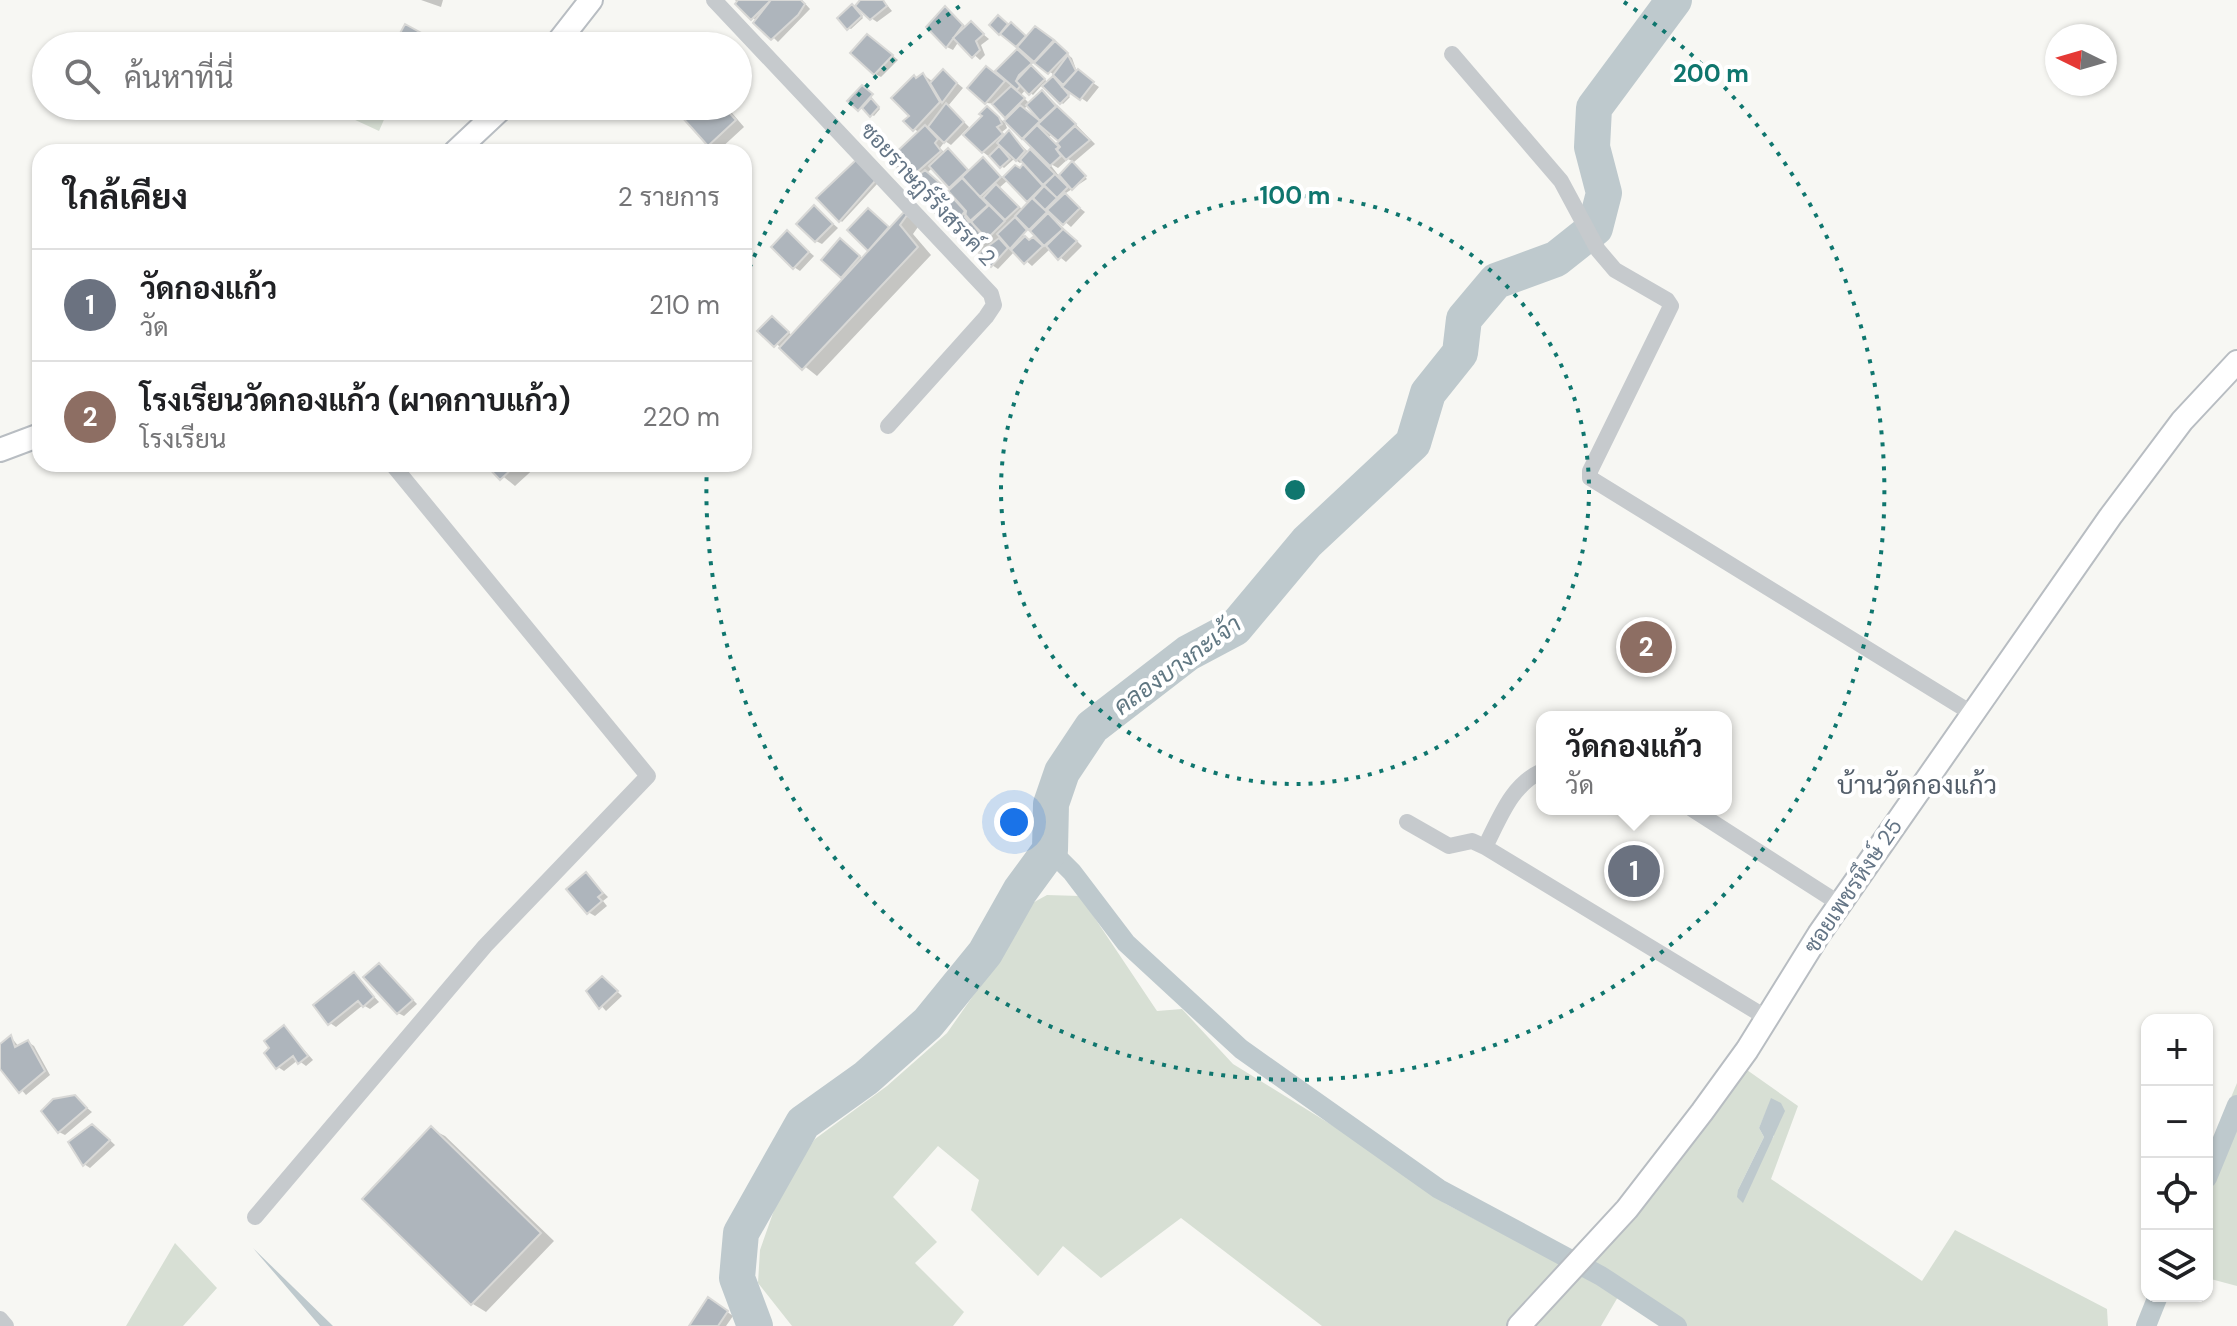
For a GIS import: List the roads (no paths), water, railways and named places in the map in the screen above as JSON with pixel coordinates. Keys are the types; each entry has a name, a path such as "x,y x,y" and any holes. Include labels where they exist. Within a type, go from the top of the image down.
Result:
{"street":[{"path":"566,32 591,0"},
{"name":"ซอยราษฎร์รังสรรค์ 2","path":"714,0 744,32"},
{"name":"ซอยราษฎร์รังสรรค์ 2","path":"752,40 991,294 994,305 986,317 888,426"},
{"path":"1452,54 1552,170 1615,270 1667,300 1671,306 1590,471 1594,484 1743,570 1973,714"},
{"path":"464,144 489,120"},
{"name":"ซอยเพชรหึงษ์ 25","path":"1519,1326 1663,1165 1767,1018 1840,904 2149,461 2237,362"},
{"path":"0,450 32,438"},
{"path":"255,1217 485,946 648,776 399,472"},
{"path":"1485,847 1512,795 1536,774"},
{"path":"1701,815 1840,904"},
{"path":"1407,822 1449,846 1472,841 1485,847 1767,1018"},
{"path":"0,1319 6,1326"}],"waterway":[{"name":"คลองบางกะเจ้า","path":"755,1326 737,1278 741,1233 803,1123 866,1078 928,1023 985,953 1020,891 1050,850 1051,804 1062,772 1092,727 1188,653 1235,628 1307,542 1413,443 1428,393 1460,353 1464,319 1496,281 1556,259 1595,228 1604,193 1592,147 1594,108 1674,0"},
{"path":"1050,850 1072,872 1126,943 1241,1049 1439,1189 1601,1276 1677,1326"},
{"path":"2213,1163 2237,1105"},
{"path":"2146,1326 2156,1302"}],"place":[{"name":"โรงเรียนวัดกองแก้ว (ผาดกาบแก้ว)","path":"1646,647"},
{"name":"วัดกองแก้ว","path":"1634,871"}],"district":[{"name":"บ้านวัดกองแก้ว","path":"1917,785"}]}
